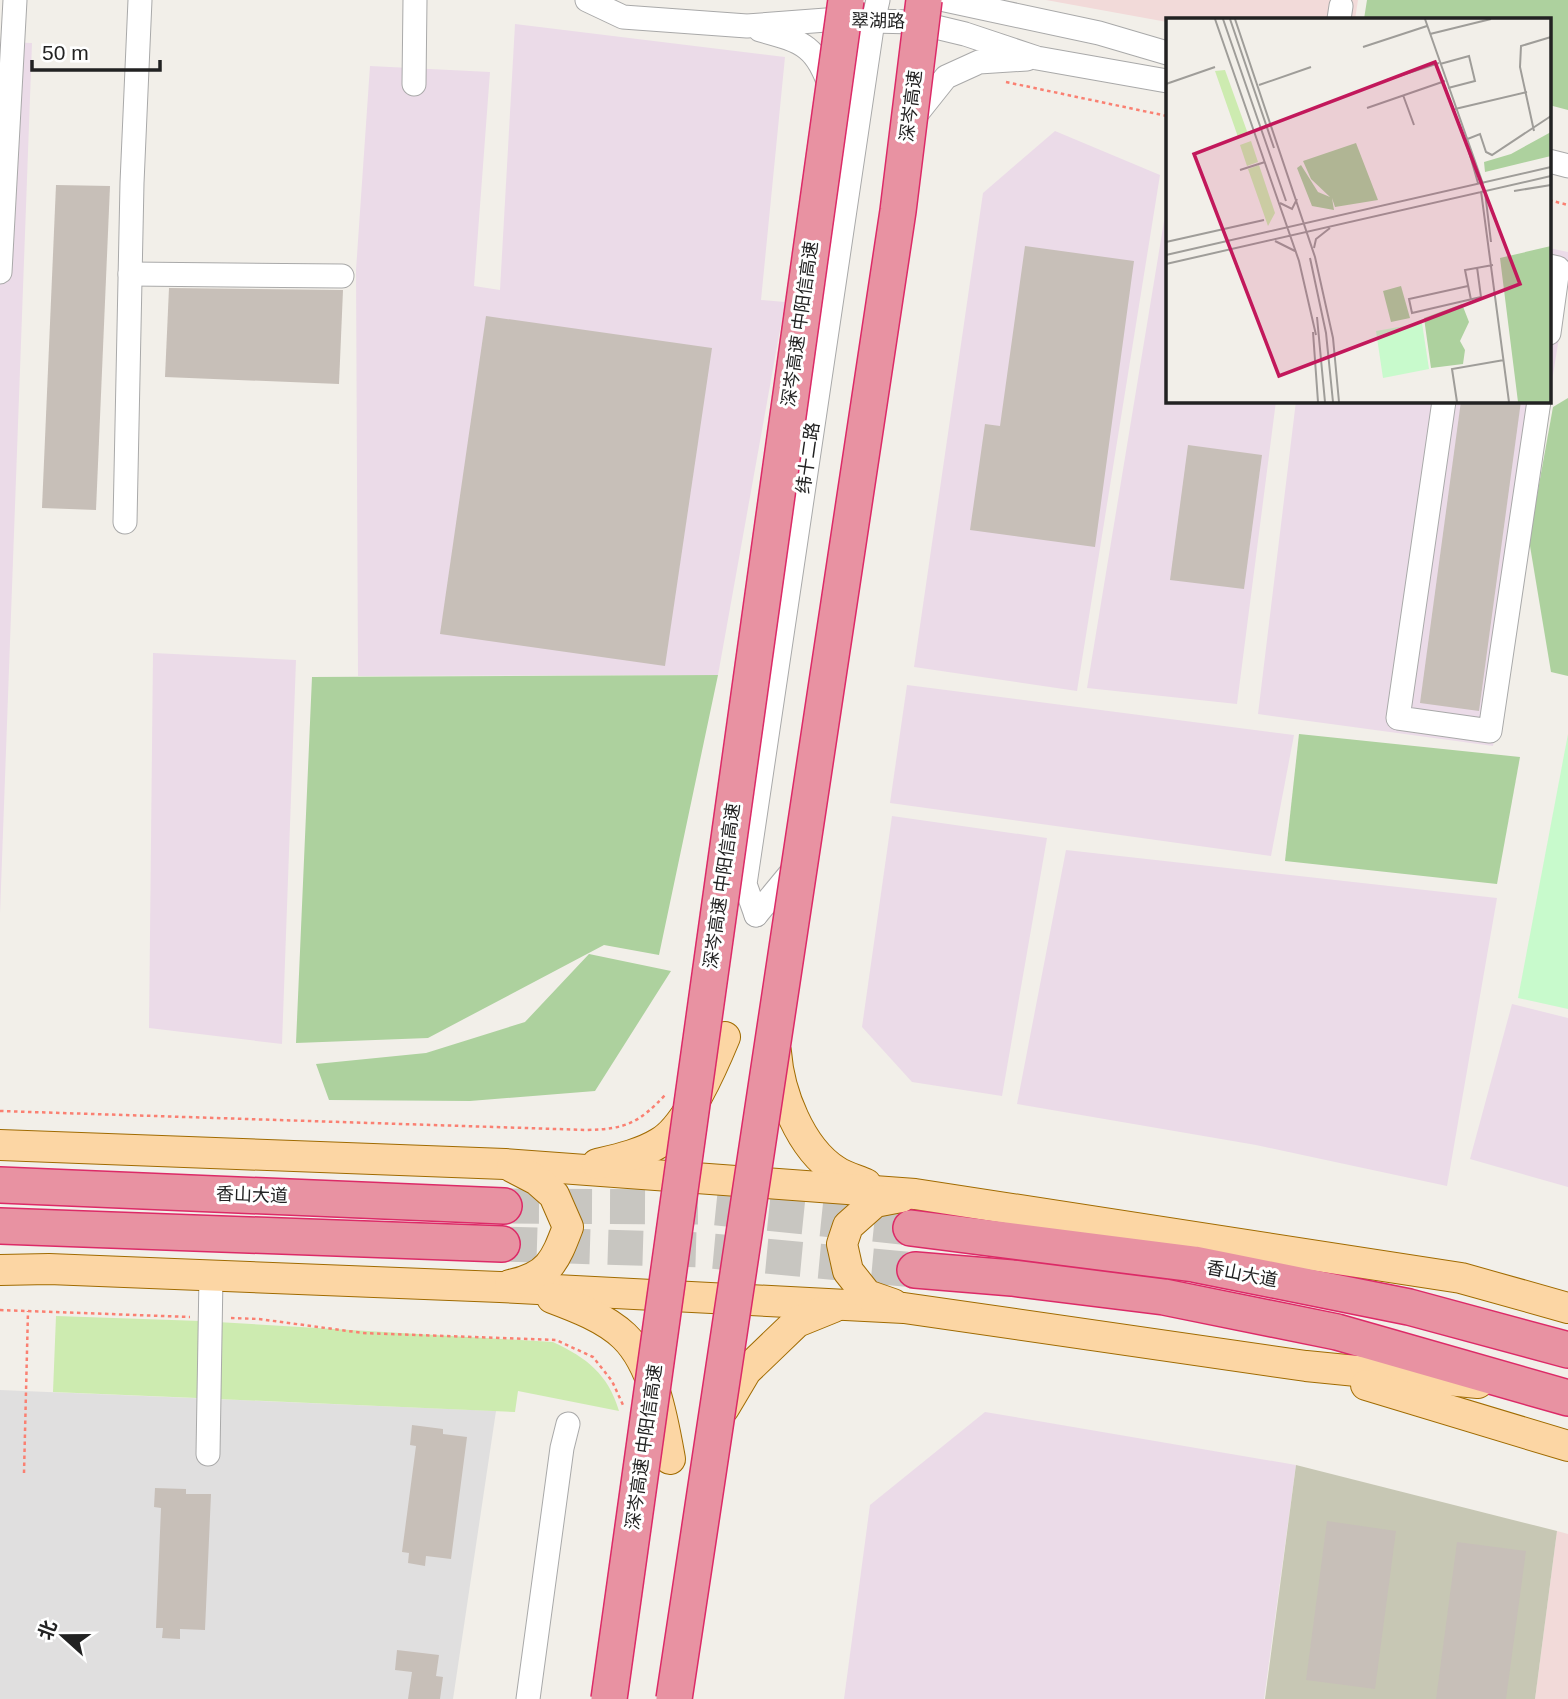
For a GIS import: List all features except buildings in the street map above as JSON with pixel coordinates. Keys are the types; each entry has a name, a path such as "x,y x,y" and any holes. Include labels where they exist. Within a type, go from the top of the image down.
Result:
{"highway":[{"name":"深岑高速 中阳信高速","path":"609,1699 844,0"},
{"path":"674,1699 898,211 943,0"},
{"name":"深岑高速","path":"898,211 919,7"},
{"name":"香山大道","path":"0,1185 504,1206"},
{"path":"0,1226 502,1244"},
{"name":"香山大道","path":"911,1228 1194,1264 1409,1307 1558,1348"},
{"path":"915,1270 1012,1278 1164,1297 1337,1332 1553,1393"}],"main road":[{"path":"773,1017 777,1072 787,1106 811,1147 835,1171 883,1191"},
{"path":"574,1169 625,1157 661,1143 704,1087 725,1037"},
{"path":"0,1145 506,1164 915,1194 1461,1278 1568,1308"},
{"path":"0,1158 60,1147"},
{"path":"506,1164 537,1180 554,1195 568,1227 556,1258 532,1280 512,1288"},
{"path":"904,1308 867,1295 848,1271 842,1244 848,1226 875,1202 915,1194"},
{"path":"0,1255 49,1269"},
{"path":"1311,1255 1558,1348"},
{"path":"0,1270 49,1269 512,1288 904,1308 1306,1366 1553,1393"},
{"path":"512,1288 595,1316 624,1336 638,1355 659,1400 670,1459"},
{"path":"724,1408 747,1371 797,1322 841,1304"},
{"path":"1306,1366 1568,1446"}],"street":[{"path":"0,272 15,0"},
{"path":"125,522 130,274 140,0"},
{"path":"414,84 415,0"},
{"name":"翠湖路","path":"587,0 623,17 747,26 826,20 919,7 965,34 1037,58 1166,81"},
{"path":"943,0 1100,33 1166,53"},
{"path":"978,0 1021,16"},
{"path":"899,138 919,7"},
{"name":"纬十二路","path":"876,11 745,884 756,915 794,869 899,138"},
{"path":"747,26 785,37 812,50 826,74 853,154"},
{"path":"899,138 946,77 979,62 1037,58"},
{"path":"1550,161 1568,166"},
{"path":"1550,266 1558,268 1550,326"},
{"path":"130,274 342,276"},
{"path":"1444,402 1398,718 1490,731 1539,402"},
{"path":"208,1454 211,1276"},
{"path":"528,1699 562,1448 568,1424"}],"path":[{"path":"998,81 1166,116"},
{"path":"1550,200 1568,205"},
{"path":"0,1111 619,1129 640,1118 665,1095 671,1084"},
{"path":"0,1310 259,1319 363,1332 556,1340 593,1357 612,1381 623,1404"},
{"path":"24,1473 28,1311"}],"shaded area":[{"path":"1046,0 1358,0 1355,18 1166,18 1166,22"},
{"path":"515,24 785,57 761,300 785,302 718,675 358,676 356,270 370,66 490,72 474,286 500,290"},
{"path":"0,42 32,43 0,914"},
{"path":"1055,131 1160,175 1077,691 914,667 983,193"},
{"path":"1166,209 1166,402 1276,402 1237,704 1087,688"},
{"path":"1550,248 1568,252 1568,282 1550,394"},
{"path":"1296,402 1549,402 1493,746 1258,714"},
{"path":"153,653 296,660 282,1044 149,1028"},
{"path":"907,685 1294,735 1271,856 890,803"},
{"path":"892,816 1047,838 1002,1096 912,1082 862,1027"},
{"path":"1066,850 1497,898 1447,1186 1256,1145 1017,1104"},
{"path":"1512,1004 1568,1018 1568,1187 1470,1159"},
{"path":"0,1390 496,1411 453,1699 0,1699"},
{"path":"985,1412 1296,1465 1264,1699 844,1699 870,1505"},
{"path":"1296,1465 1557,1531 1535,1699 1265,1699"},
{"path":"1557,1531 1568,1534 1568,1699 1535,1699"}],"green space":[{"path":"1367,0 1568,0 1568,110 1550,105 1550,18 1364,18"},
{"path":"1568,398 1568,676 1551,672 1529,540 1553,407"},
{"path":"718,675 659,955 604,945 428,1038 296,1043 312,677"},
{"path":"1299,734 1520,757 1497,884 1285,861"},
{"path":"1568,734 1568,1009 1518,998"},
{"path":"589,954 671,971 595,1091 470,1101 329,1100 316,1064 426,1053 525,1022"},
{"path":"56,1316 201,1321 197,1398 53,1392"},
{"path":"217,1322 553,1342 576,1354 595,1369 609,1387 619,1411 518,1391 515,1412 218,1399"}],"tunnel":[{"path":"504,1206 707,1207 911,1228"},
{"path":"502,1244 701,1250 915,1270"}]}
